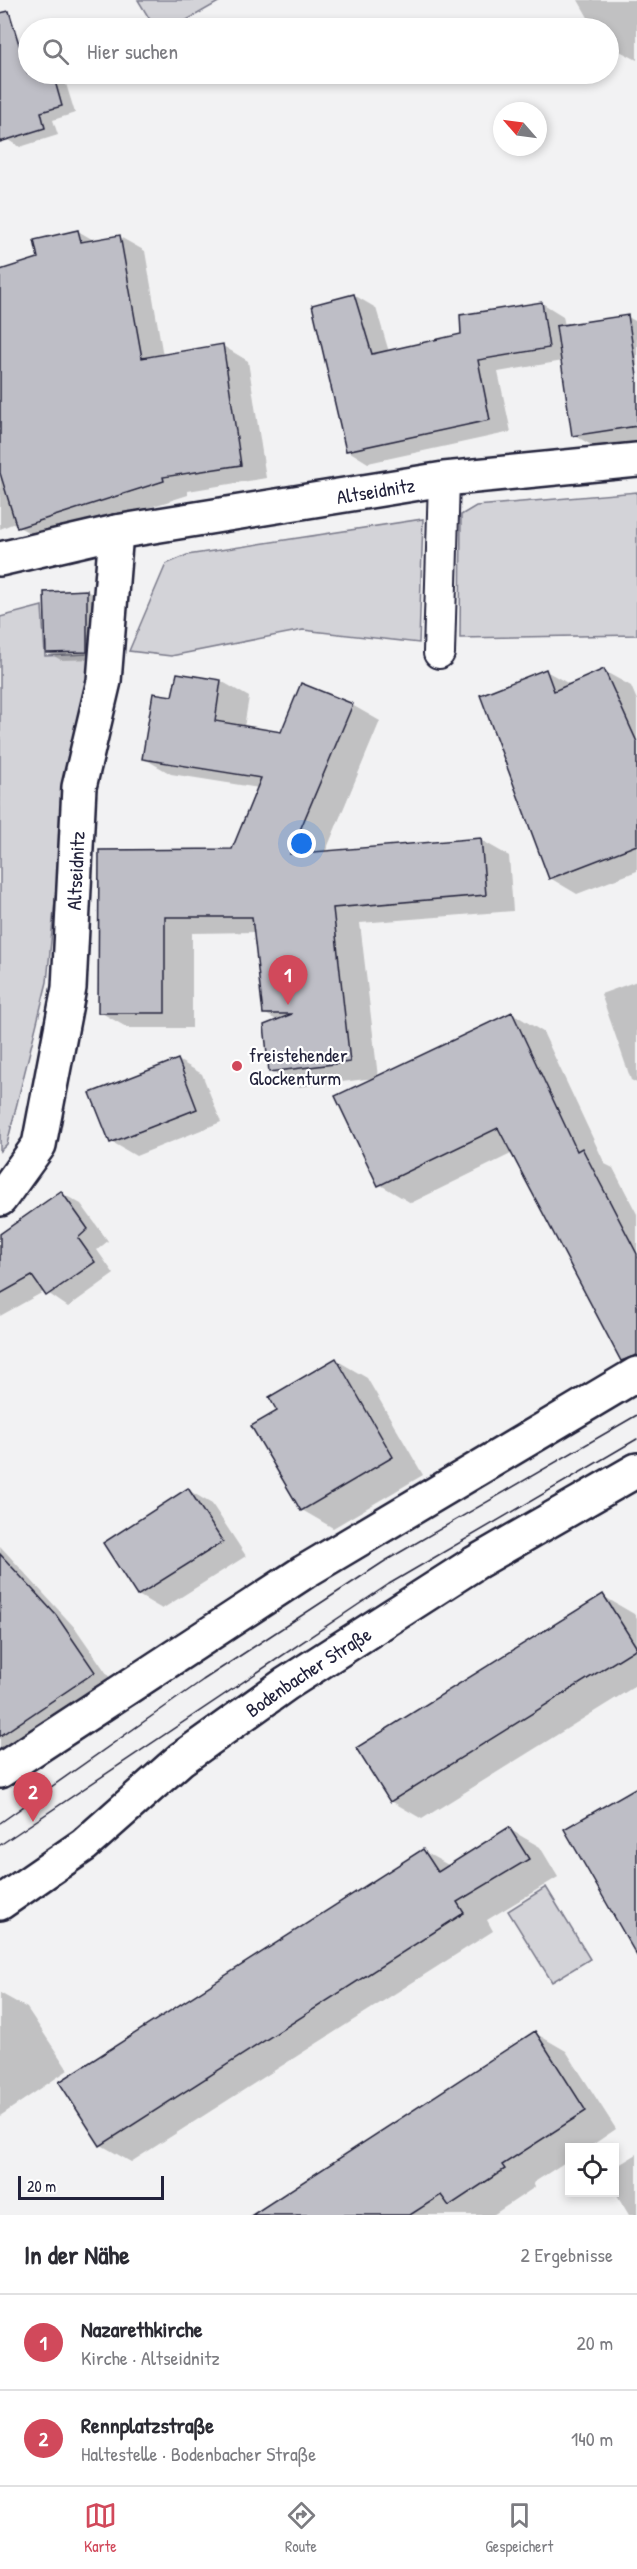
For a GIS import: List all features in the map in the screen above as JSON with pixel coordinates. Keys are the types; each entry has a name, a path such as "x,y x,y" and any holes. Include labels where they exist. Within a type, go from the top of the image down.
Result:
{"street":[{"name":"Altseidnitz","path":"0,559 116,532 444,479 637,460"},
{"name":"Altseidnitz","path":"0,1199 39,1145 69,988 79,787 104,681 116,532"},
{"path":"0,1771 304,1572 637,1374"},
{"name":"Bodenbacher Straße","path":"0,1903 84,1845 181,1759 286,1684 475,1563 637,1470"}],"lane":[{"path":"439,653 444,479"}],"shaded area":[{"path":"138,0 222,0 190,18 149,18"},
{"path":"637,492 637,635 460,638 461,515 476,506"},
{"path":"423,519 419,643 303,630 171,656 129,651 166,564 187,555"},
{"path":"42,606 45,656 89,654 96,660 66,787 47,982 7,1144 0,1151 0,617"},
{"path":"546,1887 590,1959 552,1982 508,1911"}],"building":[{"path":"9,11 18,41 18,84 56,84 62,106 41,112 45,128 0,142 0,13"},
{"path":"78,230 81,242 120,235 142,358 223,344 241,465 163,477 164,481 17,528 0,473 0,270 38,258 34,240"},
{"path":"354,294 372,354 461,334 460,315 542,302 549,348 478,360 490,420 346,451 312,305"},
{"path":"628,315 637,376 637,426 572,436 556,326"},
{"path":"87,590 87,652 46,653 44,592"},
{"path":"546,669 554,691 604,669 637,742 637,845 549,879 480,695"},
{"path":"177,673 221,680 215,721 281,732 301,683 353,704 290,854 481,838 486,895 333,908 350,1062 269,1072 264,1025 292,1014 263,1014 252,917 165,917 165,1013 98,1013 99,850 232,849 261,778 142,759 153,693 172,696"},
{"path":"512,1012 577,1151 582,1148 637,1254 637,1355 621,1361 498,1128 378,1186 335,1096"},
{"path":"178,1059 197,1109 110,1143 90,1093"},
{"path":"61,1191 88,1229 78,1238 95,1262 46,1296 32,1276 0,1294 0,1234"},
{"path":"336,1358 393,1457 301,1511 251,1426 277,1411 269,1397"},
{"path":"188,1488 223,1542 137,1596 103,1543"},
{"path":"0,1554 56,1615 95,1672 0,1736"},
{"path":"603,1594 637,1648 390,1802 356,1748"},
{"path":"637,1787 637,1956 564,1829"},
{"path":"509,1827 529,1859 457,1902 464,1913 100,2146 59,2082 423,1849 438,1872"},
{"path":"535,2031 586,2111 502,2165 505,2169 449,2206 441,2195 410,2215 252,2215"}],"tram line":[{"path":"0,1823 203,1680 385,1561 637,1415"},
{"path":"0,1845 389,1584 637,1439"}],"place":[{"name":"Nazarethkirche","path":"288,1005"},
{"name":"freistehender Glockenturm","path":"237,1066"},
{"name":"Rennplatzstraße","path":"33,1822"}]}
